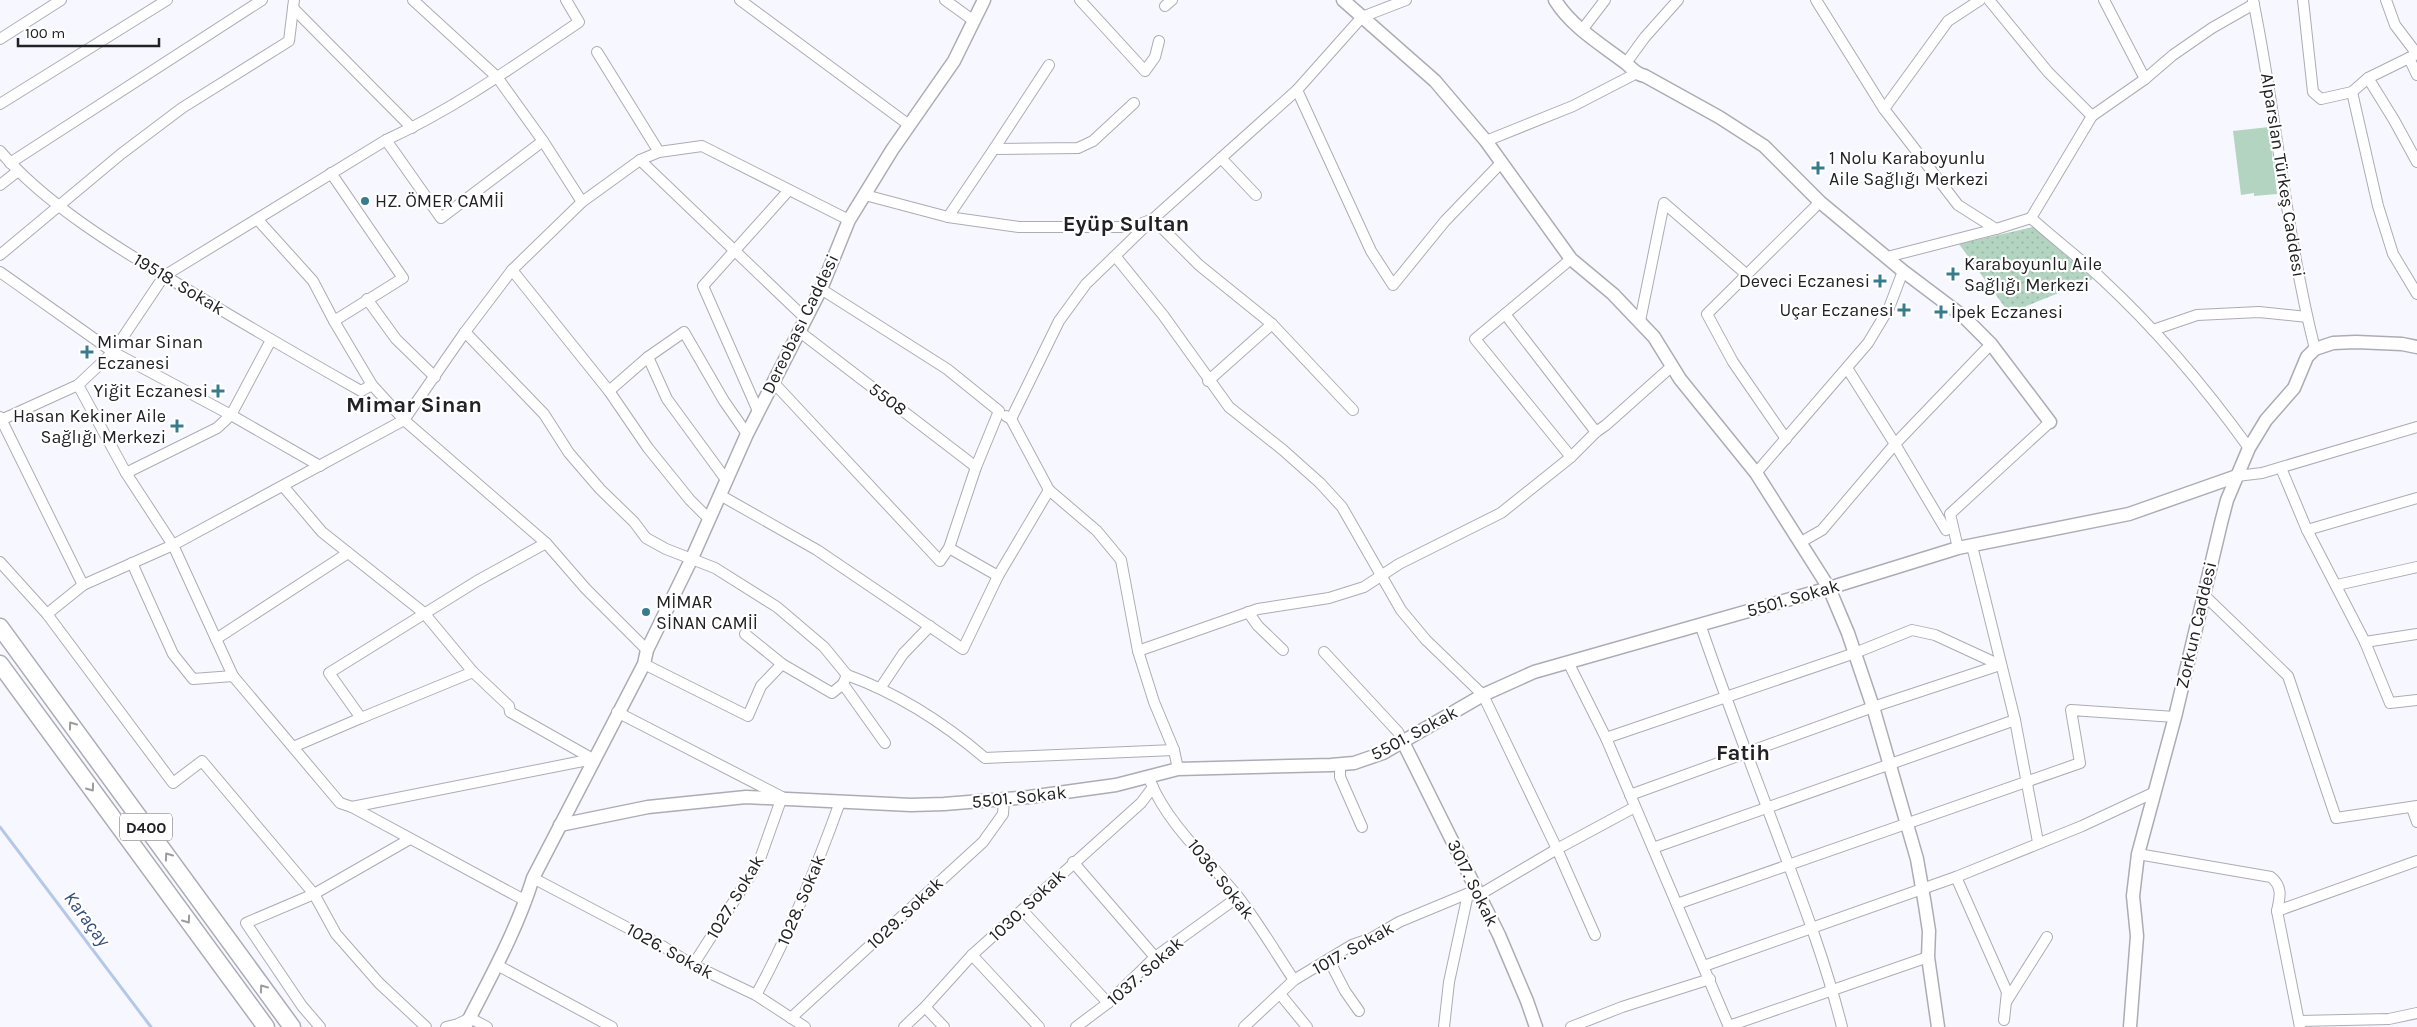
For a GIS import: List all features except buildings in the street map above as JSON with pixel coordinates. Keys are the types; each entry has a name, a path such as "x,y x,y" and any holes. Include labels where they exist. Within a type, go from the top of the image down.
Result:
{"highway":[{"name":"D400","path":"0,626 292,1027"},
{"name":"D400","path":"0,664 266,1027"}],"street":[{"path":"0,39 62,0"},
{"path":"0,104 167,0"},
{"path":"10,163 262,0"},
{"path":"412,0 497,76 543,141 582,202"},
{"path":"83,586 1,419 78,385 113,352 164,276 386,140 412,128 497,76 579,22 566,0"},
{"path":"740,0 909,125"},
{"path":"945,0 974,22"},
{"name":"Dereobası Caddesi","path":"468,1023 526,901 533,878 617,712 644,664 647,650 692,558 758,410 821,289 849,220 909,125 954,61 984,0"},
{"path":"1080,0 1145,71 1155,57 1159,42"},
{"path":"1343,0 1435,80 1486,141 1500,164 1571,259 1614,294 1654,337 1671,367 1756,473 1829,588 1873,707 1908,822 1929,931 1928,957 1935,1026"},
{"path":"1011,419 1058,321 1086,284 1116,257 1153,219 1297,90 1362,16 1406,0"},
{"path":"1555,0 1582,30 1626,63 1635,74"},
{"path":"1582,30 1605,0"},
{"path":"1626,63 1645,37 1678,0"},
{"path":"1816,0 1884,109 1958,205 1996,229"},
{"path":"1884,109 1948,21 1980,0"},
{"path":"1989,0 2048,72 2092,116"},
{"path":"2104,0 2145,79"},
{"path":"2304,0 2313,92 2321,99 2352,92 2368,78 2414,55"},
{"path":"2386,0 2395,25 2414,55 2417,75"},
{"path":"1887,257 2031,218 2092,116 2145,79 2180,50 2254,2"},
{"name":"Alparslan Türkeş Caddesi","path":"2254,2 2306,317 2314,349"},
{"path":"293,4 412,128"},
{"path":"0,255 121,154 182,108 289,41 293,4"},
{"path":"597,52 659,152"},
{"path":"948,217 1049,65"},
{"path":"1486,141 1573,106 1635,74 1645,76 1719,117 1764,146 1820,202 1903,271 1964,317 1991,344 2050,422 1950,514 1958,548"},
{"path":"2368,78 2417,162"},
{"path":"1297,90 1371,251 1393,284 1444,221 1500,164"},
{"path":"2352,92 2378,206 2393,254 2417,294"},
{"path":"994,149 1078,148 1094,141 1134,103"},
{"path":"386,140 442,218 543,141"},
{"path":"47,614 83,586 173,544 404,420 465,332 512,270 582,202 640,160 659,152 702,146 849,220"},
{"name":"19518. Sokak","path":"0,152 18,171 110,243 271,340 362,391 372,385"},
{"path":"1221,158 1256,195"},
{"path":"640,160 806,319"},
{"path":"0,185 18,171"},
{"path":"332,173 403,278 367,299 334,322"},
{"path":"758,410 703,286 789,190"},
{"path":"865,195 948,217 1018,226 1132,227 1153,219"},
{"path":"1640,321 1664,202 1746,274"},
{"path":"1786,439 1733,362 1707,314 1820,202"},
{"path":"2031,218 2092,270 2153,330 2217,404 2249,448"},
{"path":"1153,219 1198,265 1272,324 1353,410"},
{"path":"258,220 313,281 334,322 372,385 404,420 546,543 586,589 647,650"},
{"path":"1116,257 1162,315 1228,407 1283,450 1320,483 1342,507 1380,577 1401,610 1426,640 1483,695 1557,849 1595,934"},
{"path":"1571,259 1475,339 1571,457"},
{"path":"512,270 609,391 648,448 690,500 710,519"},
{"path":"1756,473 1868,343 1888,308 1903,271"},
{"path":"0,272 113,352 231,414 320,466"},
{"path":"821,289 947,369 1011,419 1049,490 1097,531 1121,560 1138,651 1154,702 1174,750 1178,769"},
{"path":"367,299 396,339 435,377"},
{"path":"2153,330 2197,315 2259,312 2306,317"},
{"path":"1505,314 1596,432"},
{"path":"1208,381 1272,324"},
{"path":"465,332 544,414 569,453 600,489 634,522 646,538 666,549 715,568 777,607 824,647 885,743"},
{"path":"609,391 648,357 684,332 724,401 747,434"},
{"name":"5508","path":"800,332 976,467"},
{"path":"126,473 217,428 231,414 271,340"},
{"path":"2314,349 2332,343 2356,342 2402,344 2416,350"},
{"path":"1801,542 1822,530 1895,444 1991,344"},
{"name":"Zorkun Caddesi","path":"2130,1027 2137,936 2133,896 2138,854 2175,717 2225,508 2249,448 2266,420 2294,388 2314,349"},
{"path":"648,357 667,399 727,481"},
{"path":"1138,651 1258,609 1329,598 1364,587 1399,564 1501,513 1571,457 1596,432 1671,367"},
{"path":"1847,368 1946,530 1953,527"},
{"path":"772,382 940,561 949,548 976,467 999,411"},
{"path":"78,385 126,473 173,544 233,676 340,803 352,807 526,901"},
{"path":"2237,476 2262,473 2281,468 2417,427"},
{"path":"2281,468 2307,530 2365,642 2390,703 2417,700"},
{"name":"5501. Sokak","path":"560,825 648,807 746,797 928,804 1004,799 1150,782 1178,769 1340,765 1367,759 1403,742 1483,695 1534,672 1829,588 1958,548 2129,514 2237,476"},
{"path":"283,486 322,532 424,613 473,672 509,706 510,712 593,759"},
{"path":"720,495 817,550 963,648 998,576 1049,490"},
{"path":"2307,530 2417,498"},
{"path":"361,718 329,673 424,613 546,543"},
{"path":"1972,546 2015,720 2038,842"},
{"path":"949,548 998,576"},
{"path":"216,639 348,553"},
{"path":"0,562 47,614 173,783 202,760 314,894 336,934 379,983 426,1027"},
{"path":"132,563 173,654 193,679 233,676"},
{"path":"2337,585 2417,567"},
{"path":"2204,595 2288,676 2336,818 2414,807 2417,822"},
{"path":"1248,612 1258,626 1283,650"},
{"path":"1700,624 1725,697 1811,927 1833,991 1842,1027"},
{"path":"881,687 904,654 930,626"},
{"path":"1606,738 1854,653 1912,630 1935,635 2000,665"},
{"path":"745,634 782,664 832,694 845,679"},
{"path":"2365,642 2417,634"},
{"path":"1324,652 1398,732 1403,742"},
{"path":"1568,662 1606,738 1729,1027 1928,957"},
{"path":"644,664 748,716 761,686 782,664"},
{"path":"1630,795 1873,707 2000,665"},
{"path":"293,747 473,672"},
{"path":"845,679 881,687 963,739 984,758 1174,750"},
{"path":"1678,904 2080,763 2071,710 2175,717"},
{"path":"617,712 782,798"},
{"path":"1653,848 2015,720"},
{"name":"3017. Sokak","path":"1403,742 1474,893 1513,968 1536,1027"},
{"path":"352,807 593,759"},
{"path":"1340,765 1340,777 1362,827"},
{"name":"1030. Sokak","path":"904,1027 925,1007 972,955 1141,803 1150,782"},
{"name":"1036. Sokak","path":"1150,782 1158,798 1205,860 1238,898 1294,980"},
{"path":"1704,966 1956,877 2038,842 2082,826 2154,792"},
{"name":"1027. Sokak","path":"693,965 752,873 761,856 782,798"},
{"name":"1029. Sokak","path":"791,1018 983,842 1004,814 1004,799"},
{"name":"1028. Sokak","path":"756,996 790,931 840,802"},
{"name":"1017. Sokak","path":"1244,1027 1294,980 1352,945 1372,938 1400,922 1474,893 1635,807"},
{"path":"320,1027 302,1006 246,923 314,894 410,839"},
{"path":"2138,854 2271,877 2277,882 2281,892 2277,911 2300,1024 2389,1019 2417,1013"},
{"path":"1074,862 1155,957"},
{"path":"2277,911 2417,862"},
{"path":"1956,877 2007,992 2004,1020"},
{"name":"1026. Sokak","path":"533,878 664,947 693,965 756,996 805,1027"},
{"path":"1444,1027 1449,982 1474,893"},
{"name":"1037. Sokak","path":"1076,1027 1108,1003 1155,957 1238,898"},
{"path":"1023,911 1108,1003"},
{"path":"2006,1002 2047,937"},
{"path":"972,955 1039,1027"},
{"path":"1330,960 1345,991 1359,1011"},
{"path":"497,965 612,1027"},
{"path":"1571,1027 1622,1007 1710,979"},
{"path":"1280,994 1307,1027"},
{"path":"925,1007 944,1027"},
{"path":"446,1027 468,1023 487,1027"}],"green space":[{"path":"2269,127 2277,194 2254,196 2254,193 2241,195 2233,131"},
{"path":"2033,227 2093,279 2009,313 1959,244"}],"waterway":[{"name":"Karaçay","path":"0,827 151,1027"}],"place":[{"name":"1 Nolu Karaboyunlu Aile Sağlığı Merkezi","path":"1818,168"},
{"name":"HZ. ÖMER CAMİİ","path":"365,201"},
{"name":"Karaboyunlu Aile Sağlığı Merkezi","path":"1953,274"},
{"name":"Deveci Eczanesi","path":"1880,281"},
{"name":"Uçar Eczanesi","path":"1904,310"},
{"name":"İpek Eczanesi","path":"1941,312"},
{"name":"Mimar Sinan Eczanesi","path":"87,352"},
{"name":"Yiğit Eczanesi","path":"218,391"},
{"name":"Hasan Kekiner Aile Sağlığı Merkezi","path":"177,426"},
{"name":"MİMAR SİNAN CAMİİ","path":"646,612"}],"district":[{"name":"Eyüp Sultan","path":"1126,224"},
{"name":"Mimar Sinan","path":"414,405"},
{"name":"Fatih","path":"1743,753"}]}
